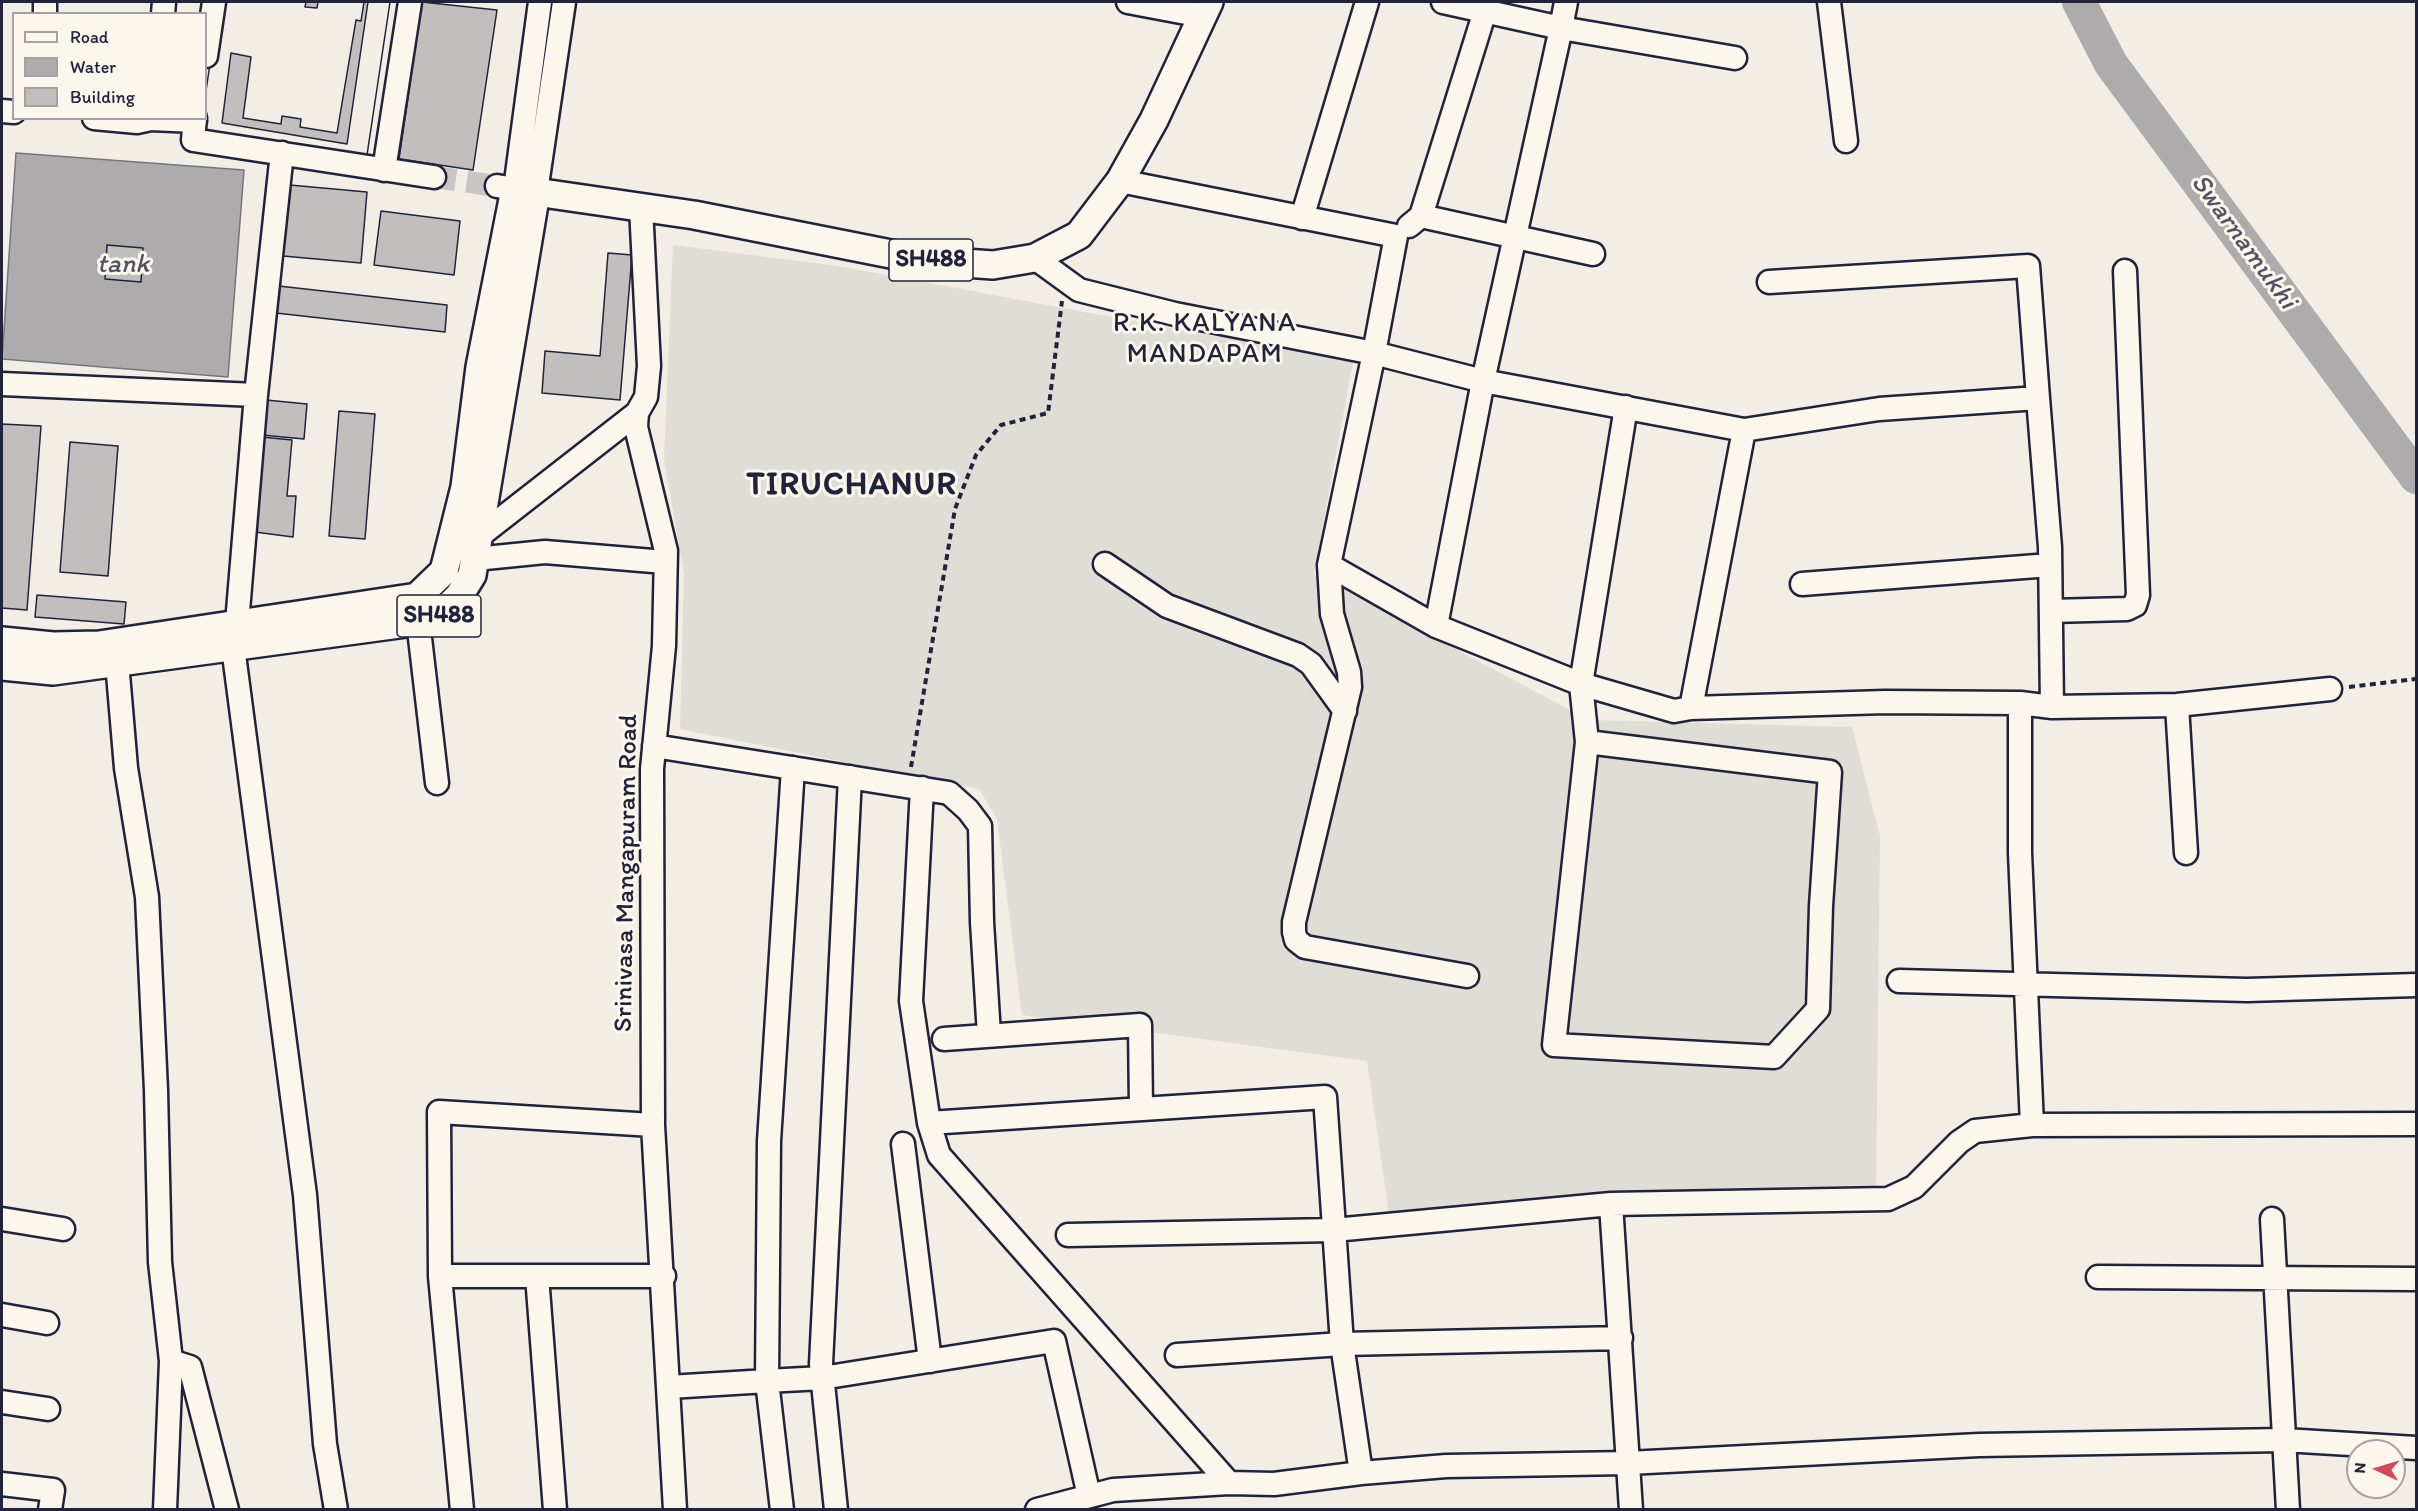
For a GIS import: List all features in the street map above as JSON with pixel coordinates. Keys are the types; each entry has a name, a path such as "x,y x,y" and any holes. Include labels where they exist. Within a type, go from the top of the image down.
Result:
{"main road":[{"name":"SH488","path":"516,189 641,207 921,260 993,265 1035,258 1079,235 1120,180 1154,120 1205,9"},
{"name":"SH488","path":"2,641 52,646 99,645 436,619 459,596 472,575 516,189"},
{"name":"SH488","path":"2,666 53,671 117,662 417,597 444,571 465,488 480,367 516,189"}],"street":[{"path":"207,49 214,2"},
{"path":"384,170 410,2"},
{"path":"516,189 540,2"},
{"path":"516,189 564,2"},
{"path":"1128,2 1205,9"},
{"path":"1302,218 1367,2"},
{"path":"1443,2 1561,28 1735,58"},
{"path":"1436,626 1483,381 1566,2"},
{"path":"1829,2 1846,141"},
{"path":"1467,976 1305,947 1296,940 1294,922 1350,687 1349,672 1332,614 1329,565 1396,236 1421,216 1485,11"},
{"path":"116,120 137,122 146,120"},
{"path":"195,120 193,140 434,177"},
{"path":"282,153 256,395 235,635 305,1195 325,1444 336,1509"},
{"path":"1120,180 1396,236"},
{"name":"Srinivasa Mangapuram Road","path":"641,207 649,366 646,397 637,414 636,428 666,551 664,646 654,746 653,1125 664,1276 675,1509"},
{"path":"1421,216 1515,239 1593,254"},
{"path":"1035,258 1079,290 1175,314 1374,353 1483,381 1626,406 1744,430 1879,409 2038,398"},
{"path":"1769,282 2028,266 2050,565 2052,707"},
{"path":"2051,611 2127,609 2134,604 2138,595 2126,271"},
{"path":"2,384 256,395"},
{"path":"1587,742 1830,772 1818,1009 1774,1057 1554,1045 1587,742 1581,684 1626,406"},
{"path":"476,548 637,414"},
{"path":"1691,708 1744,430"},
{"path":"476,548 665,562"},
{"path":"1105,564 1167,606 1298,655 1311,664 1345,711"},
{"path":"1329,565 1436,626 1581,684 1674,711 1691,708 1885,702 2020,704 2052,707 2177,705 2330,689"},
{"path":"1802,584 2050,565"},
{"path":"418,621 437,783"},
{"path":"117,662 126,768 147,897 156,1090 160,1262 171,1361 165,1509"},
{"path":"2020,704 2020,853 2032,1125"},
{"path":"2177,705 2186,853"},
{"path":"654,746 949,793 968,810 980,826 982,922 989,1035"},
{"path":"782,1509 768,1381 769,1141 793,768"},
{"path":"836,1509 822,1378 850,777"},
{"path":"915,787 911,1001 928,1123 939,1155 1229,1483"},
{"path":"1899,981 2247,990 2416,986"},
{"path":"944,1039 1140,1025 1141,1110"},
{"path":"928,1123 1325,1097 1342,1344 1361,1473"},
{"path":"462,1509 440,1276 439,1112 653,1125"},
{"path":"1068,1235 1334,1230 1611,1204 1888,1199 1914,1187 1967,1136 1976,1131 2032,1125 2416,1124"},
{"path":"903,1144 930,1361"},
{"path":"1611,1204 1631,1509"},
{"path":"2,1219 63,1229"},
{"path":"2272,1219 2273,1277 2288,1509"},
{"path":"440,1276 664,1276"},
{"path":"537,1276 555,1509"},
{"path":"2098,1277 2416,1279"},
{"path":"2,1315 47,1323"},
{"path":"1177,1355 1342,1344 1621,1338"},
{"path":"669,1387 822,1378 1054,1341 1089,1496"},
{"path":"171,1361 190,1366 227,1509"},
{"path":"2,1402 48,1409"},
{"path":"1037,1509 1113,1490 1229,1483 1274,1484 1361,1473 1446,1467 1628,1463 1979,1445 2284,1440 2416,1448"},
{"path":"2,1484 53,1490 50,1509"}],"path":[{"path":"915,787 955,509 976,455 1001,425 1048,413 1064,279"},
{"path":"2330,689 2416,679"}],"shaded area":[{"path":"673,245 838,266 1353,362 1314,574 1589,720 1852,727 1880,836 1876,1188 1389,1214 1367,1061 1022,1015 997,819 979,789 680,729 684,574 664,459"}],"water":[{"name":"tank","path":"16,153 244,170 228,377 2,359"}],"building":[{"path":"219,2 306,2 305,7 317,8 318,2 364,2 361,21 356,20 337,133 300,127 301,119 282,116 281,124 243,118 251,57 231,53 222,123 347,144 368,2 390,2 367,155 200,130 207,120 207,84"},
{"path":"219,2 390,2 367,155 200,130 207,120 207,84"},
{"path":"422,2 497,10 473,170 399,159"},
{"path":"290,185 367,192 361,263 283,256"},
{"path":"381,211 460,221 454,275 374,265"},
{"path":"107,245 143,248 141,282 105,279"},
{"path":"608,253 632,255 620,400 542,393 545,351 600,356"},
{"path":"279,286 447,305 445,332 276,313"},
{"path":"266,400 307,404 304,439 262,435"},
{"path":"339,411 375,414 365,539 329,536"},
{"path":"2,424 41,426 27,610 2,608"},
{"path":"262,437 292,440 287,496 296,496 293,537 255,532"},
{"path":"70,442 118,446 108,576 60,572"},
{"path":"37,595 126,602 124,624 35,617"}],"waterway":[{"name":"Swarnamukhi","path":"2079,2 2111,64 2416,477"}],"tunnel":[{"path":"434,177 497,186"}],"district":[{"name":"R.K. KALYANA MANDAPAM","path":"1205,340"},
{"name":"TIRUCHANUR","path":"852,486"}]}
